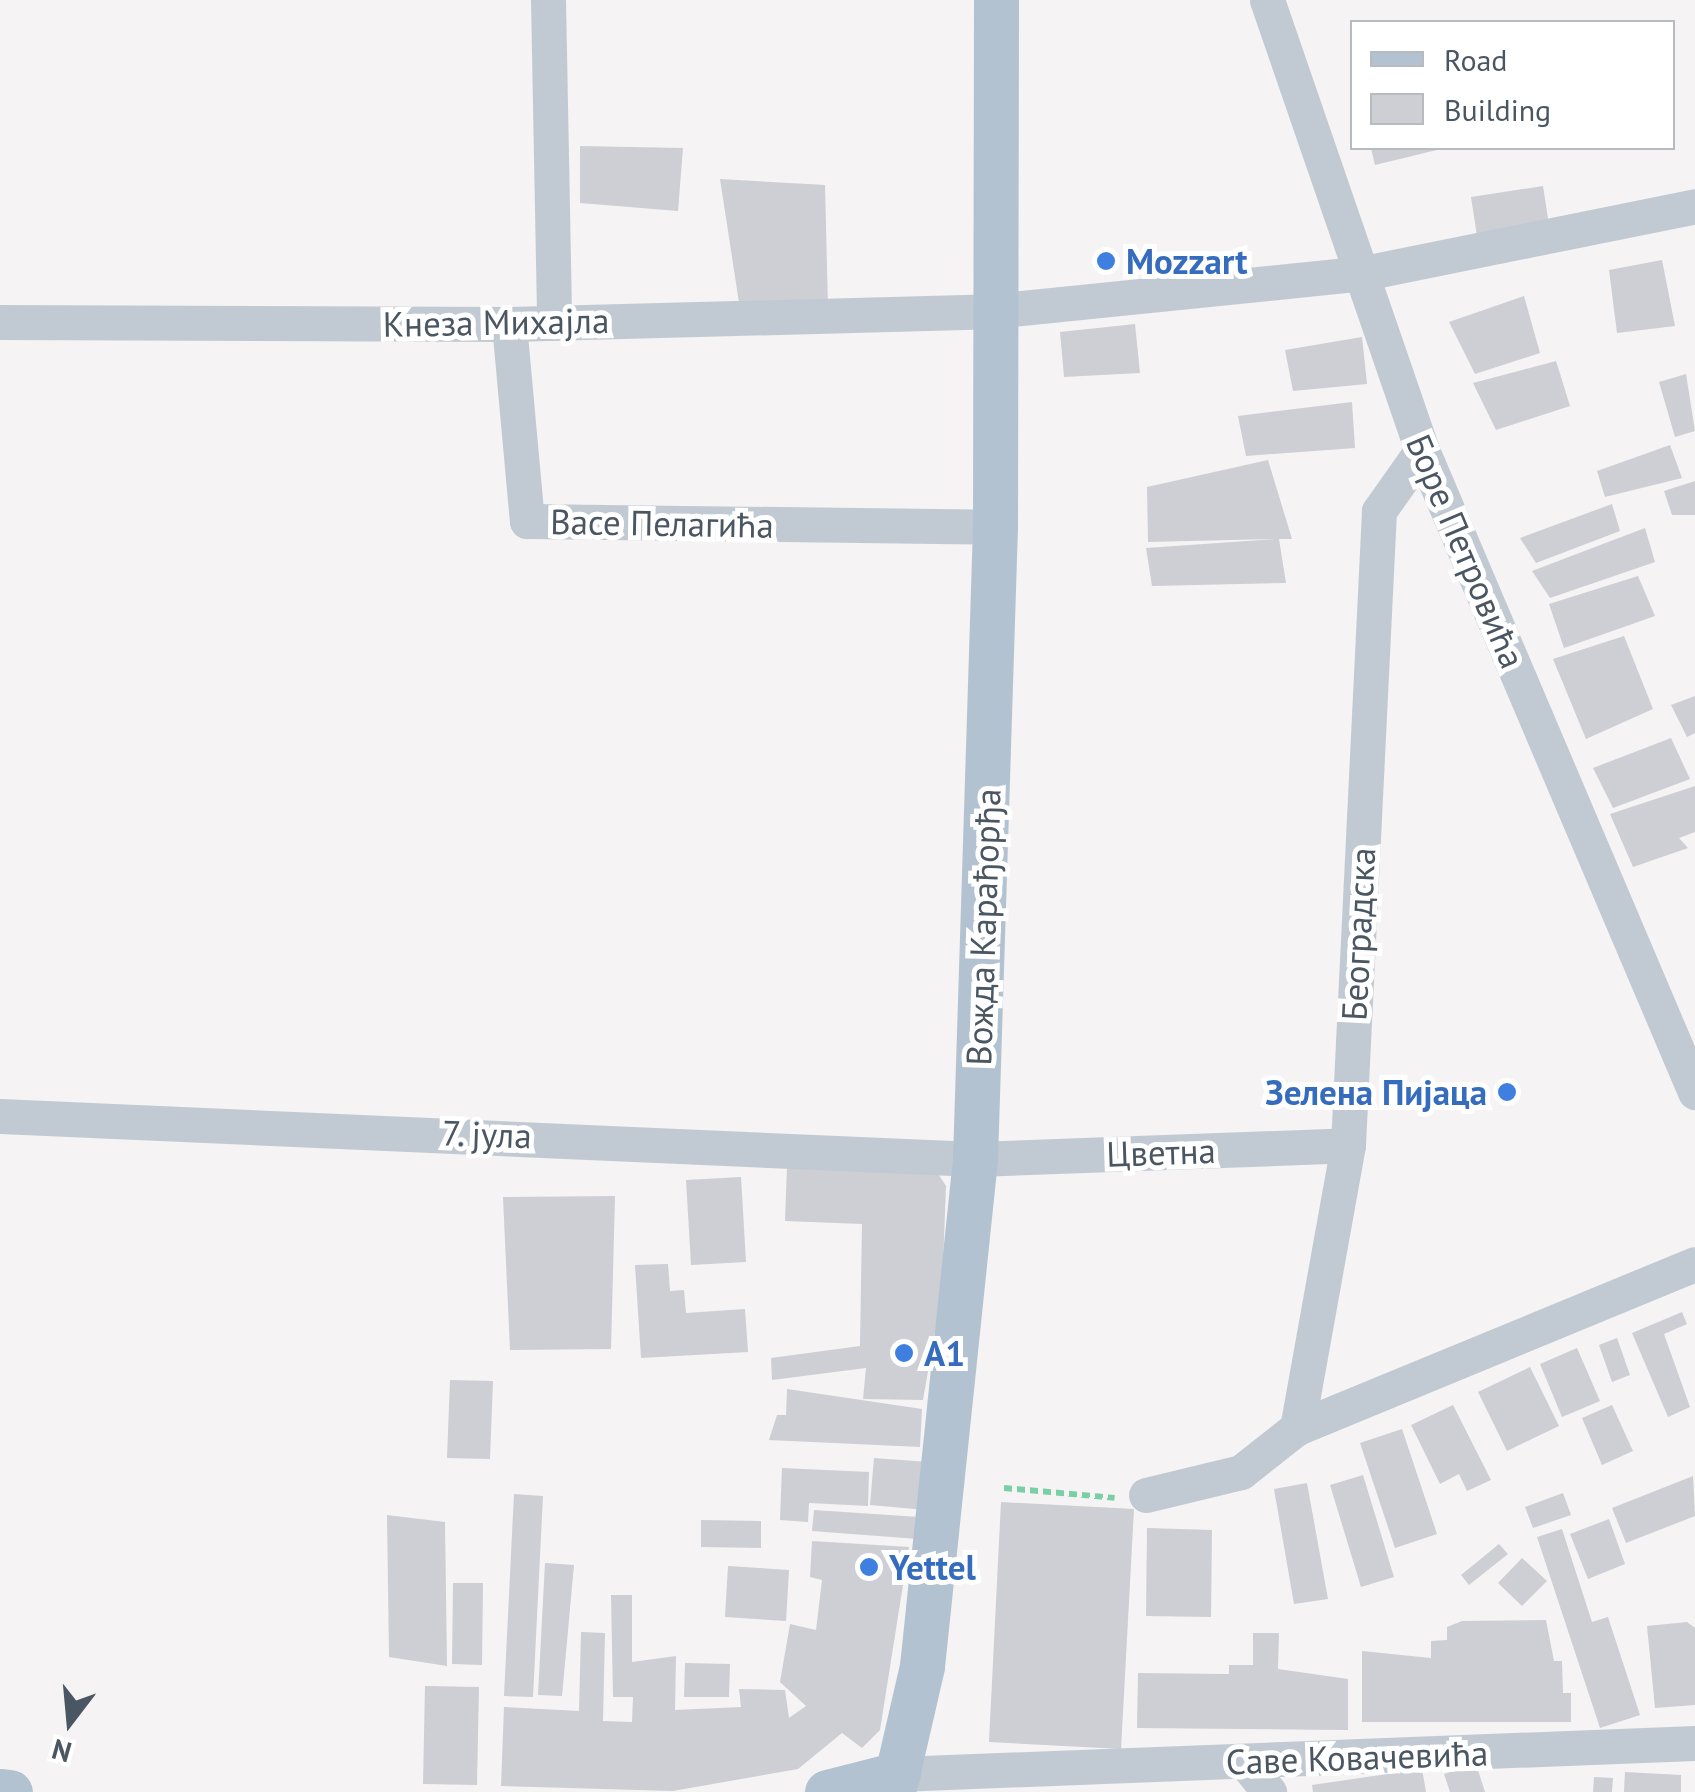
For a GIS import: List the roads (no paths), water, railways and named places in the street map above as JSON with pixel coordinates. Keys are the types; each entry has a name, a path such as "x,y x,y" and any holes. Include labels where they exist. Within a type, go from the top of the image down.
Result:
{"main road":[{"name":"Вожда Карађорђа","path":"896,1783 922,1666 975,1158 995,528 992,311 996,0"},
{"path":"827,1792 896,1783"},
{"path":"0,1791 10,1792"}],"street":[{"path":"548,0 554,323"},
{"name":"Боре Петровића","path":"1266,0 1422,450 1695,1092"},
{"name":"Кнеза Михајла","path":"0,322 509,324 992,311 1359,274 1695,206"},
{"name":"Васе Пелагића","path":"509,324 527,521 995,528"},
{"name":"Београдска","path":"1297,1428 1348,1145 1379,511 1422,450"},
{"name":"7. јула","path":"0,1116 975,1158"},
{"name":"Цветна","path":"975,1158 1348,1145"},
{"path":"1146,1496 1241,1472 1297,1428 1695,1264"},
{"name":"Саве Ковачевића","path":"896,1783 1244,1761 1695,1743"},
{"path":"1244,1761 1269,1792"}],"place":[{"name":"Mozzart","path":"1106,261"},
{"name":"Зелена Пијаца","path":"1507,1092"},
{"name":"A1","path":"904,1353"},
{"name":"Yettel","path":"869,1567"}]}
